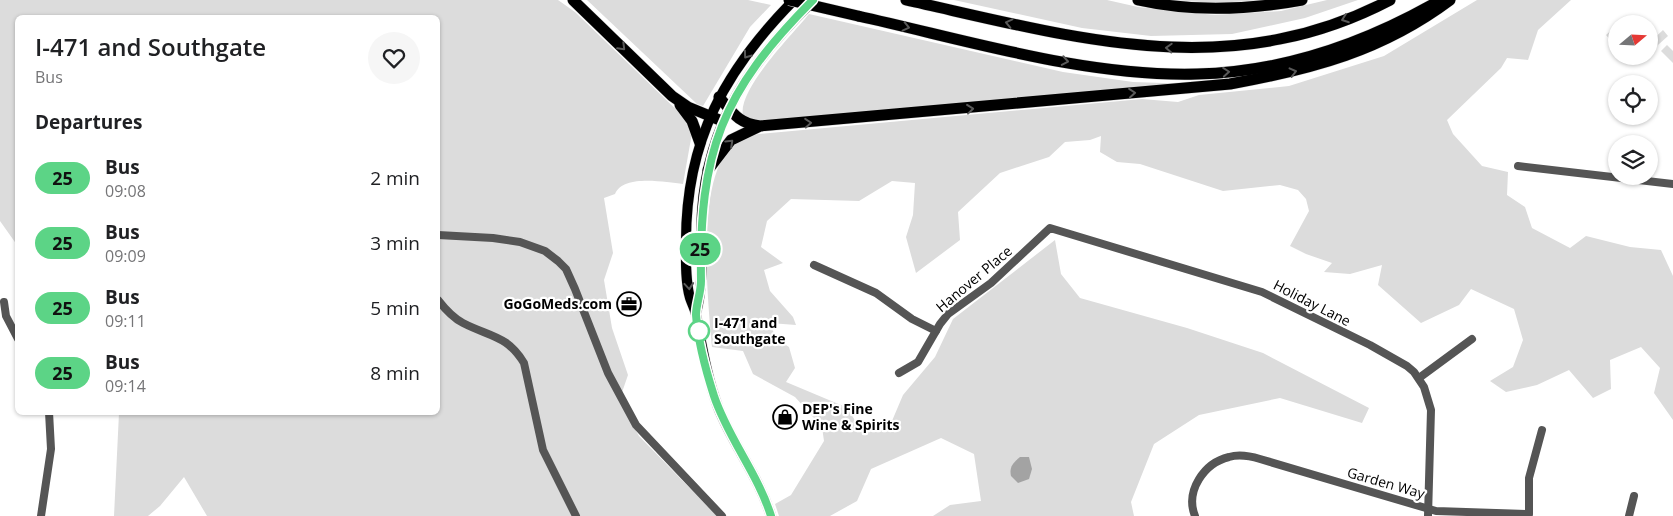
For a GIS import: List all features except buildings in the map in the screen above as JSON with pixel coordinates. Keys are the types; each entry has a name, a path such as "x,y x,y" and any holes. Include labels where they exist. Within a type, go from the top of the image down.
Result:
{"highway":[{"path":"573,0 672,96 692,121 700,143"},
{"path":"789,0 1040,57 1099,67 1196,74 1246,70 1290,62 1348,45 1398,24 1441,0"},
{"path":"906,0 1103,42 1180,48 1232,46 1292,35 1325,27 1390,0"},
{"path":"1138,0 1209,8 1261,6 1302,0"},
{"path":"719,97 746,125 760,126 1230,84 1288,73 1327,63 1388,39 1425,19 1450,0"},
{"path":"672,96 688,107 722,121"},
{"path":"708,170 731,140 760,126"}],"main road":[{"path":"771,516 765,498 719,409 703,355 696,313 690,297 686,234 690,185 700,143 709,116 719,97 753,47 794,0"},
{"path":"696,313 701,294 701,230 708,170 722,121 740,88 764,52 813,0"}],"street":[{"path":"1518,166 1673,184"},
{"name":"Hanover Place","path":"899,373 918,362 948,314 991,284 1050,228"},
{"name":"Holiday Lane","path":"1050,228 1262,292 1397,359 1419,378 1427,394 1431,410 1428,512"},
{"path":"440,235 493,238 520,242 545,251 558,261 566,269 608,374 632,419 652,443 722,516"},
{"path":"814,265 876,293 912,319 936,331"},
{"path":"4,302 6,316 15,333"},
{"path":"440,303 446,311 462,323 504,339 516,350 524,363 543,450 576,516"},
{"path":"1419,378 1472,339"},
{"path":"41,516 51,449 49,415"},
{"name":"Garden Way","path":"1195,516 1193,497 1200,476 1216,462 1238,456 1260,458 1428,512 1529,514 1529,478 1542,430"},
{"path":"1629,516 1634,496"}],"shaded area":[{"path":"0,0 558,0 575,12 685,118 692,133 683,184 656,181 635,182 626,184 619,188 615,194 604,198 613,253 604,280 612,328 628,375 619,401 639,436 717,516 207,516 184,477 160,506 148,516 114,516 119,415 440,415 440,15 15,15 15,242 0,221"},
{"path":"587,0 748,0 771,5 750,27 703,106 697,104"},
{"path":"954,0 1107,0 1138,7 1215,15 1281,11 1327,0 1358,0 1305,18 1232,34 1151,36 1082,28"},
{"path":"1172,0 1263,0 1216,3"},
{"path":"1477,0 1571,0 1538,30 1528,60 1507,58 1501,68 1447,120 1453,134 1482,166 1508,172 1507,195 1525,207 1532,228 1570,248 1586,236 1630,247 1661,250 1673,276 1673,420 1654,393 1660,368 1641,347 1610,360 1611,389 1593,398 1569,370 1537,385 1506,392 1490,381 1513,367 1523,340 1514,309 1471,289 1459,305 1421,323 1378,285 1382,265 1350,274 1324,272 1332,263 1290,246 1309,211 1306,199 1298,190 1280,185 1223,191 1140,164 1117,162 1100,152 1101,136 1090,140 1065,142 1049,157 1000,173 958,212 960,240 916,273 906,237 913,215 915,183 892,181 859,201 791,199 767,221 761,247 783,263 764,270 770,291 793,317 796,325 770,323 776,339 789,347 795,368 786,382 848,408 859,428 889,428 903,395 935,357 953,319 1055,240 1061,274 1080,298 1187,328 1263,353 1369,408 1362,423 1280,398 1199,415 1154,444 1131,502 1134,516 933,516 950,505 981,501 974,454 941,438 871,469 857,501 830,516 779,516 775,504 791,495 824,441 822,427 795,397 753,374 743,351 712,347 707,272 708,212 713,185 720,163 735,143 744,138 759,134 1142,99 1178,102 1199,95 1289,86 1384,56"},
{"path":"809,14 1063,72 1133,82 1193,84 782,121 753,120 743,116 743,105 748,92 757,78 767,63"},
{"path":"1663,30 1668,36 1658,45 1658,35"},
{"path":"1667,45 1673,51 1673,63 1661,51"},
{"path":"1020,457 1029,457 1032,469 1029,479 1018,483 1011,476 1011,468"}],"bus line":[{"name":"25","path":"771,516 756,480 727,428 714,394 703,355 696,313 701,294 702,205 713,147 722,121 740,88 764,52 813,0"}],"place":[{"name":"GoGoMeds.com","path":"629,304"},
{"name":"I-471 and Southgate","path":"699,331"},
{"name":"DEP's Fine Wine & Spirits","path":"785,417"}]}
